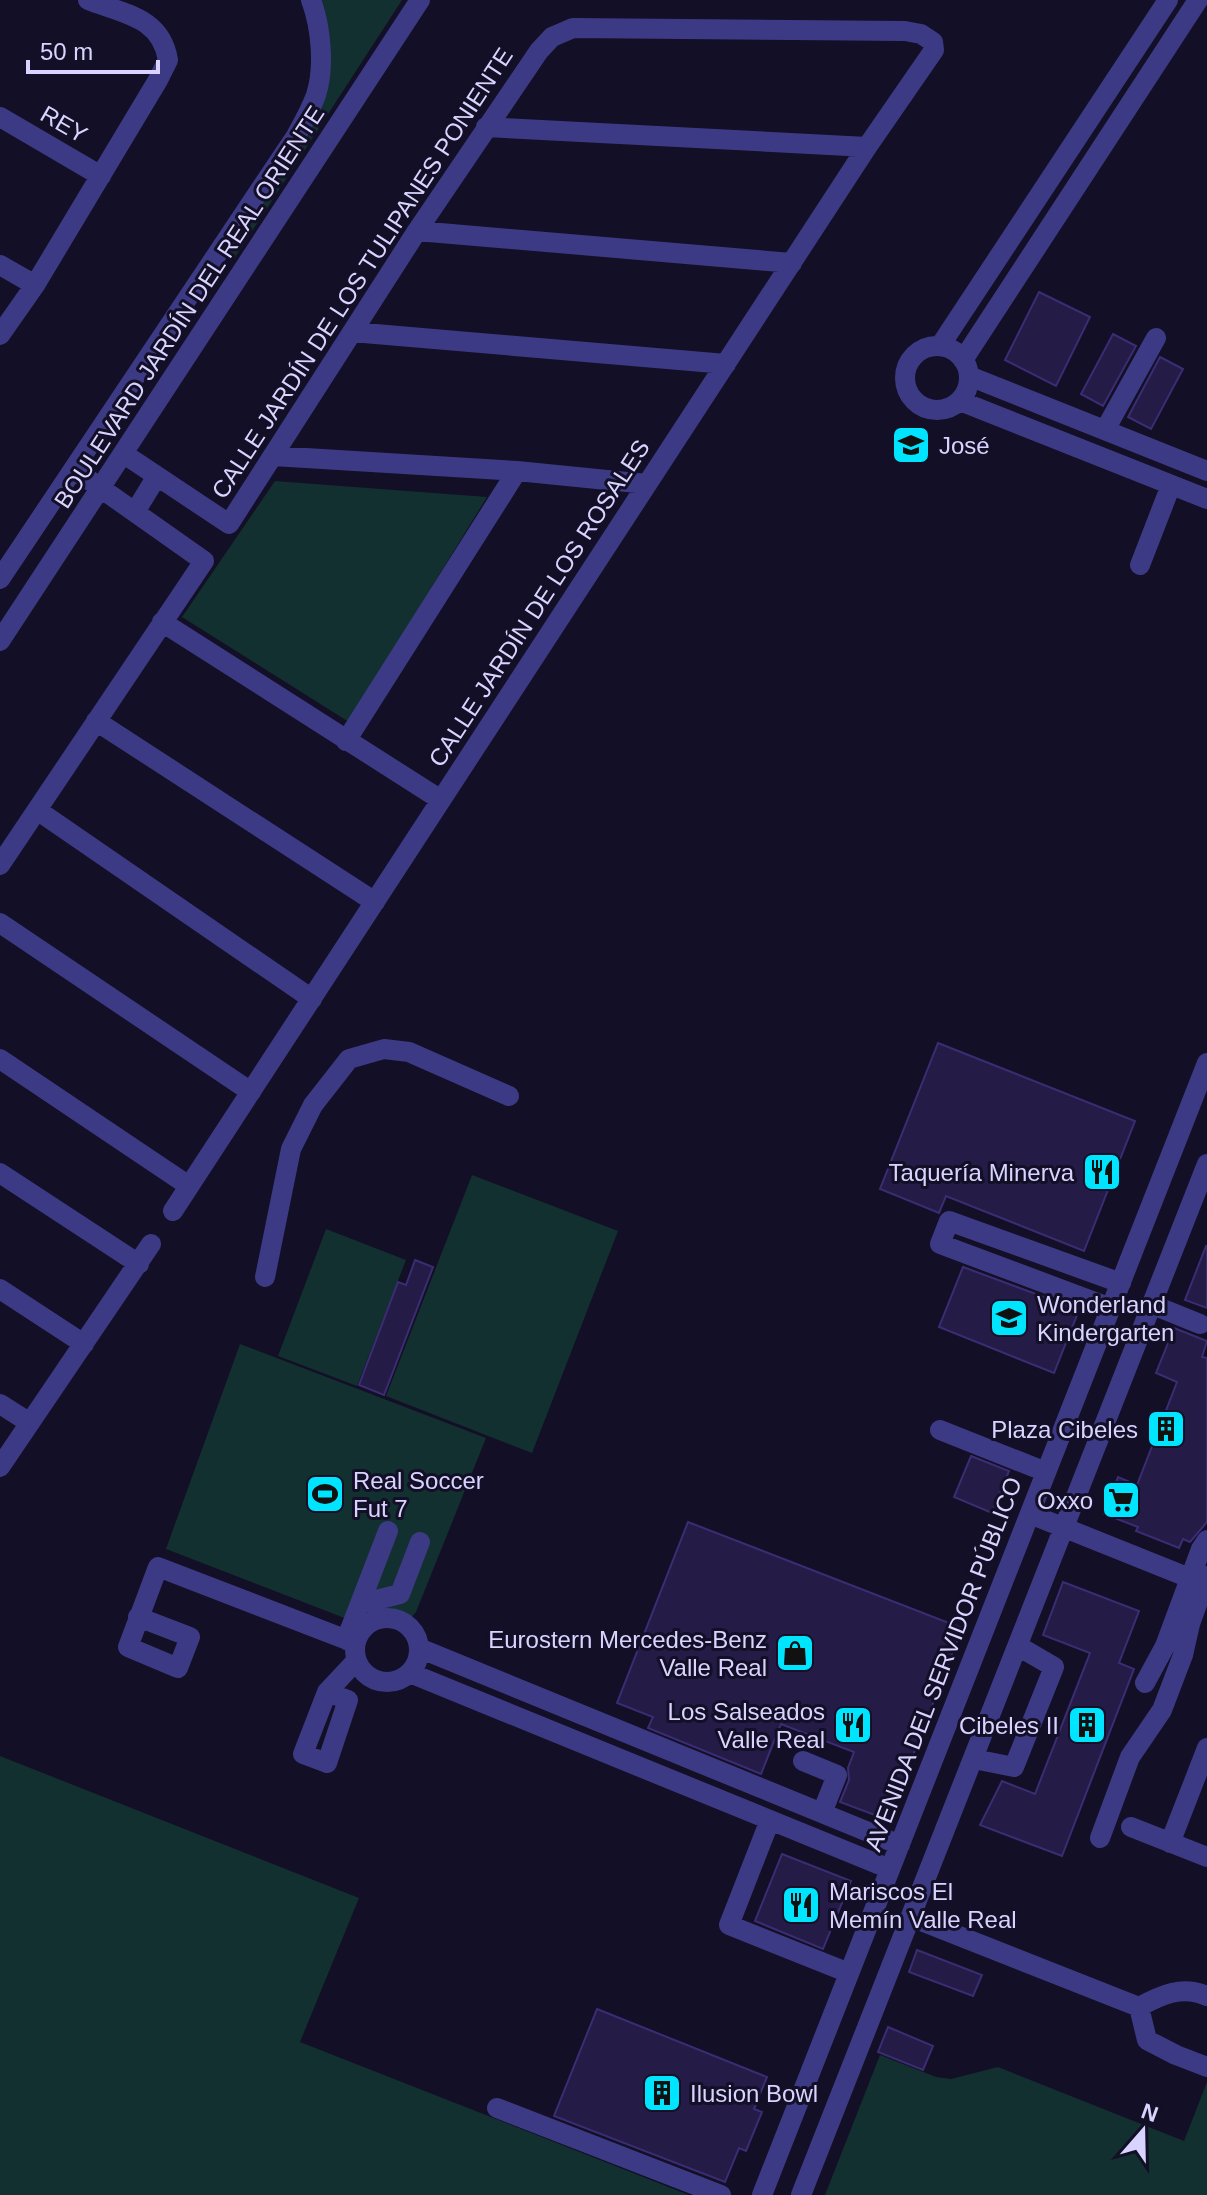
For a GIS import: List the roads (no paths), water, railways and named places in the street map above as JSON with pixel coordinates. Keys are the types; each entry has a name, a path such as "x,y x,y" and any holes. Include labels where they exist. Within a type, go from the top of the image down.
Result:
{"street":[{"path":"0,335 35,285 168,60 159,33 148,24 88,0"},
{"name":"BOULEVARD JARDÍN DEL REAL ORIENTE","path":"0,579 296,136 316,94 320,61 319,37 311,0"},
{"name":"BOULEVARD JARDÍN DEL REAL ORIENTE","path":"0,641 420,0"},
{"path":"940,346 1168,0"},
{"path":"966,368 1198,0"},
{"name":"CALLE JARDÍN DE LOS ROSALES","path":"173,1211 867,147 934,50 933,42 921,34 905,31 573,28 552,37 539,51"},
{"name":"CALLE JARDÍN DE LOS TULIPANES PONIENTE","path":"157,476 229,524 417,231 539,51"},
{"name":"REY","path":"0,117 101,176"},
{"path":"486,127 867,147"},
{"path":"417,231 792,263"},
{"path":"217,256 241,274"},
{"path":"0,265 35,285"},
{"path":"352,332 726,364"},
{"path":"1105,430 1156,338"},
{"path":"940,346 957,353 966,368 967,389 960,401 948,409 934,410 920,406 909,396 904,382 906,368 913,355 926,348 940,346"},
{"path":"966,368 1207,471"},
{"path":"960,401 1207,499"},
{"path":"124,454 157,476 135,512"},
{"path":"273,456 517,471 647,484"},
{"path":"0,865 204,561 75,470"},
{"path":"346,741 517,471"},
{"path":"1140,565 1171,485"},
{"path":"162,622 441,800"},
{"path":"96,721 375,902"},
{"path":"37,810 312,999"},
{"path":"0,923 251,1092"},
{"path":"265,1277 291,1149 313,1105 349,1059 384,1049 409,1052 509,1096"},
{"path":"0,1059 189,1186"},
{"name":"AVENIDA DEL SERVIDOR PÚBLICO","path":"762,2195 1207,1063"},
{"path":"801,2195 1207,1162 1174,1148"},
{"path":"0,1173 139,1264"},
{"path":"1111,1308 940,1244 949,1221 1121,1283"},
{"path":"0,1467 151,1244"},
{"path":"0,1289 84,1344"},
{"path":"1153,1305 1200,1324"},
{"path":"0,1404 30,1423"},
{"path":"940,1430 1046,1472"},
{"path":"1030,1514 1202,1581"},
{"path":"352,1648 360,1604 388,1531"},
{"path":"1145,1683 1174,1651 1190,1624 1202,1581 1207,1540"},
{"path":"360,1604 400,1594 420,1542"},
{"path":"138,1617 158,1567 352,1648 368,1676 385,1682 403,1679 419,1657 413,1631 389,1618 364,1627 352,1648 327,1692"},
{"path":"974,1759 1014,1767 1049,1681 1054,1667 1018,1646"},
{"path":"419,1648 900,1845"},
{"path":"1100,1838 1130,1757 1162,1710 1174,1651"},
{"path":"410,1673 890,1869"},
{"path":"635,1765 644,1740"},
{"path":"1170,1843 1200,1784 1207,1748"},
{"path":"803,1761 837,1775 822,1813"},
{"path":"770,1820 729,1925 849,1973"},
{"path":"1131,1827 1207,1857"},
{"path":"911,1917 1139,2007"},
{"path":"1139,2007 1165,1992 1197,1991 1207,1996"},
{"path":"1139,2007 1147,2040 1207,2067"},
{"path":"497,2108 721,2195"}],"place":[{"name":"José","path":"911,445"},
{"name":"Taquería Minerva","path":"1102,1172"},
{"name":"Wonderland Kindergarten","path":"1009,1318"},
{"name":"Plaza Cibeles","path":"1166,1429"},
{"name":"Real Soccer Fut 7","path":"325,1494"},
{"name":"Oxxo","path":"1121,1500"},
{"name":"Eurostern Mercedes-Benz Valle Real","path":"795,1653"},
{"name":"Los Salseados Valle Real","path":"853,1725"},
{"name":"Cibeles II","path":"1087,1725"},
{"name":"Mariscos El Memín Valle Real","path":"801,1905"},
{"name":"Ilusion Bowl","path":"662,2093"}]}
